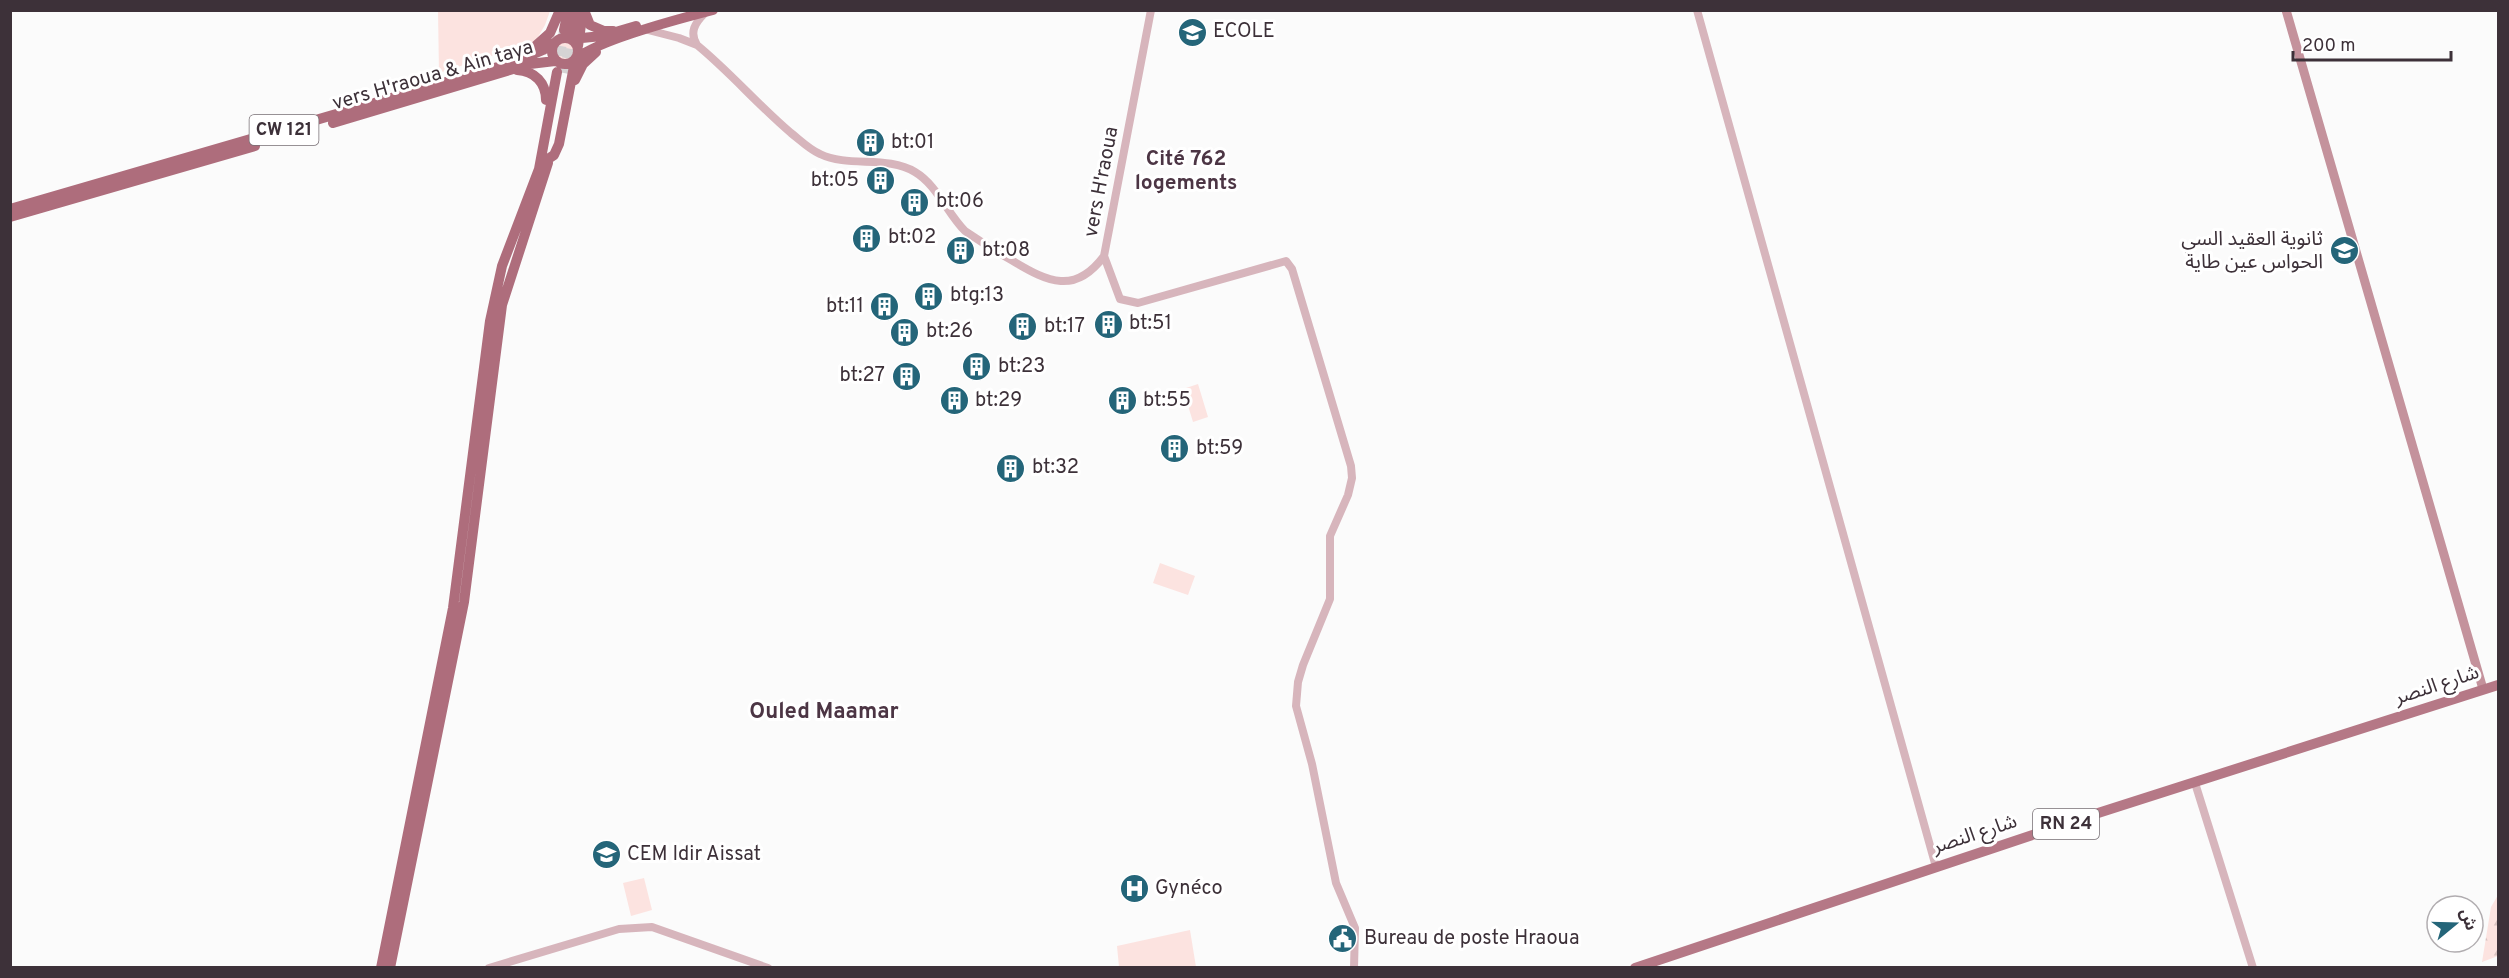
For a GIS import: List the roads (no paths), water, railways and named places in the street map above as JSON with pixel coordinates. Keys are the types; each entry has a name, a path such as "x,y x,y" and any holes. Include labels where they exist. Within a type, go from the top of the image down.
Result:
{"highway":[{"path":"548,159 554,155 559,144 576,60 573,37 564,10"},
{"path":"539,169 536,155 554,60 552,50 564,10"},
{"path":"510,67 544,41 564,10"},
{"path":"573,37 576,10"},
{"path":"573,37 583,10"},
{"path":"583,10 587,20 595,28 604,31 622,30"},
{"path":"556,41 573,37 602,36 688,10"},
{"path":"554,60 564,65 576,60 585,52 604,45 709,12"},
{"name":"CW 121","path":"10,209 510,67 556,41"},
{"path":"569,94 583,64 604,45"},
{"name":"vers H'raoua & Ain taya","path":"10,217 510,67 554,60"},
{"path":"510,67 534,75 545,88 546,100"},
{"path":"381,968 389,950 464,602 502,305 548,159 561,73 539,169 502,266 490,321 453,608 389,950 390,968"},
{"path":"375,968 389,950"},
{"path":"389,950 400,968"}],"main road":[{"path":"2286,10 2483,689"},
{"name":"شارع النصر","path":"1635,968 1936,867 2499,685"}],"street":[{"name":"vers H'raoua","path":"697,45 778,122 812,149 830,157 896,165 915,172 931,188 965,231 1039,277 1055,282 1068,281 1089,271 1104,256 1151,10"},
{"path":"1697,10 1936,867"},
{"path":"697,45 693,36 694,26 709,12"},
{"path":"648,30 697,45"},
{"path":"1104,256 1120,299 1137,303 1286,261 1292,269 1351,466 1352,478 1347,495 1330,536 1330,599 1303,665 1298,682 1296,706 1312,764 1336,883 1354,928 1354,968"},
{"path":"2195,783 2253,968"},
{"path":"489,968 619,929 652,927 768,968"}],"tunnel":[{"path":"560,56 564,30"},
{"path":"564,73 572,31"}],"place":[{"name":"ECOLE","path":"1192,32"},
{"name":"bt:01","path":"870,143"},
{"name":"bt:05","path":"880,181"},
{"name":"bt:06","path":"915,202"},
{"name":"bt:02","path":"867,238"},
{"name":"bt:08","path":"961,251"},
{"name":"ثانوية العقيد السي الحواس عين طاية","path":"2344,251"},
{"name":"btg:13","path":"929,296"},
{"name":"bt:11","path":"885,307"},
{"name":"bt:51","path":"1108,324"},
{"name":"bt:17","path":"1023,327"},
{"name":"bt:26","path":"905,332"},
{"name":"bt:23","path":"977,367"},
{"name":"bt:27","path":"906,376"},
{"name":"bt:29","path":"954,401"},
{"name":"bt:55","path":"1122,401"},
{"name":"bt:59","path":"1175,449"},
{"name":"bt:32","path":"1011,468"},
{"name":"CEM Idir Aissat","path":"606,855"},
{"name":"Gynéco","path":"1134,889"},
{"name":"Bureau de poste Hraoua","path":"1343,939"}],"district":[{"name":"Cité 762 logements","path":"1186,171"},
{"name":"Ouled Maamar","path":"824,712"}]}
